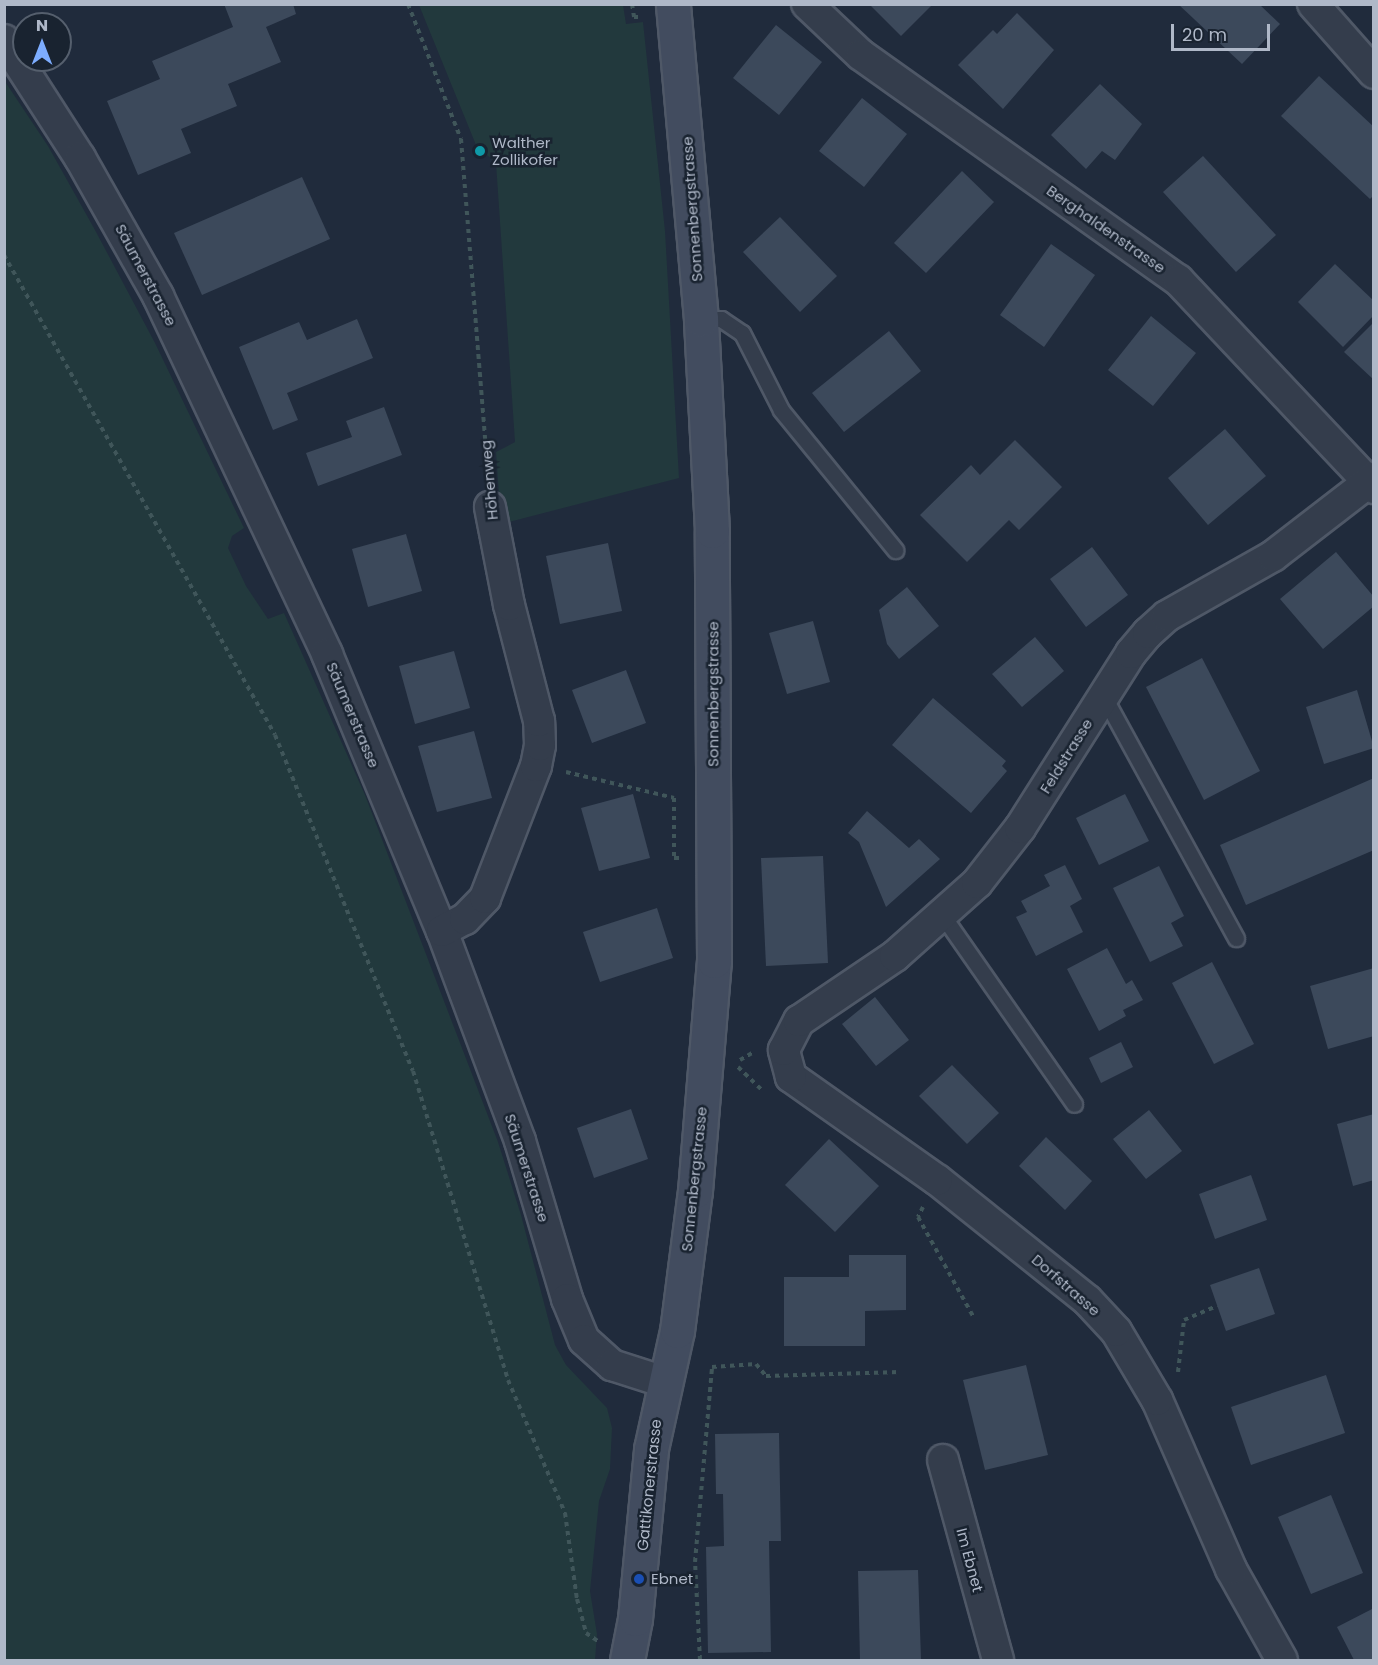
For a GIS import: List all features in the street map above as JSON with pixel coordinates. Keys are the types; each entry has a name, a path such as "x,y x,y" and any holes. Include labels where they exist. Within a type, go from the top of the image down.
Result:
{"main road":[{"name":"Sonnenbergstrasse","path":"665,1382 677,1331 694,1191 714,961 712,531 700,319 673,4"},
{"name":"Gattikonerstrasse","path":"614,1652 635,1619 651,1449 665,1382"}],"street":[{"name":"Berghaldenstrasse","path":"807,4 861,55 1178,280 1372,483"},
{"path":"1313,4 1374,73"},
{"name":"Säumerstrasse","path":"4,40 80,158 158,296 327,654 442,931 520,1141 567,1299 584,1340 612,1365 665,1382"},
{"name":"Feldstrasse","path":"784,1059 785,1042 799,1021 895,956 943,916 1003,852 1131,652 1167,616 1272,556 1372,483"},
{"name":"Höhenweg","path":"442,931 465,919 484,898 536,766 539,721 509,605 490,507"},
{"name":"Dorfstrasse","path":"784,1059 791,1077 937,1180 1088,1300 1121,1339 1157,1400 1231,1569 1282,1660"},
{"name":"Im Ebnet","path":"943,1460 998,1660"}],"lane":[{"path":"700,319 721,319 742,333 781,410 895,550"},
{"path":"1104,697 1236,938"},
{"path":"943,916 1074,1104"}],"path":[{"name":"Höhenweg","path":"408,4 461,139 490,507"},
{"path":"632,4 634,16"},
{"path":"4,255 275,735 413,1071 508,1380 565,1513 576,1599 586,1633 614,1652"},
{"path":"536,766 674,798 674,858 690,859"},
{"path":"937,1180 918,1217 974,1318"},
{"path":"1157,1400 1175,1393 1184,1320 1217,1306"},
{"path":"700,1660 695,1562 712,1367 756,1364 766,1376 900,1372"}],"green space":[{"path":"419,5 623,5 626,24 643,22 665,231 679,478 501,524 496,452 515,442 496,163 476,145"},
{"path":"4,80 48,146 95,230 155,343 244,528 232,536 228,548 246,586 268,619 284,613 365,795 498,1142 521,1215 555,1345 566,1365 607,1408 612,1428 610,1469 599,1501 590,1591 597,1634 595,1660 5,1660"}],"building":[{"path":"224,4 293,4 296,14 266,27 281,62 228,84 237,106 181,129 191,153 138,175 107,101 160,79 152,61 233,27"},
{"path":"869,4 933,4 901,36"},
{"path":"1178,4 1259,4 1280,24 1242,64"},
{"path":"1017,13 1054,50 1003,109 958,65 993,30 997,34"},
{"path":"776,25 822,62 779,115 733,78"},
{"path":"1319,76 1374,127 1374,195 1370,199 1281,116"},
{"path":"1100,84 1142,124 1115,160 1102,151 1086,169 1051,135"},
{"path":"862,98 907,134 864,187 819,151"},
{"path":"1203,156 1276,235 1236,272 1163,192"},
{"path":"962,171 994,202 926,273 894,243"},
{"path":"302,177 330,239 202,295 174,233"},
{"path":"780,217 837,276 800,312 743,252"},
{"path":"1051,244 1095,275 1044,347 1000,315"},
{"path":"1335,264 1374,301 1374,315 1343,347 1298,302"},
{"path":"1151,316 1196,353 1153,406 1108,370"},
{"path":"357,319 373,358 287,393 298,420 273,430 239,347 299,322 307,340"},
{"path":"1374,322 1374,380 1344,352"},
{"path":"889,331 921,371 844,432 812,393"},
{"path":"384,407 402,455 318,486 306,453 352,437 346,421"},
{"path":"1225,429 1266,476 1208,525 1168,478"},
{"path":"1015,440 1062,487 1019,530 1009,520 967,562 920,515 971,465 980,475"},
{"path":"406,534 422,591 368,607 352,549"},
{"path":"608,543 622,611 560,624 546,556"},
{"path":"1092,547 1128,595 1086,627 1050,579"},
{"path":"1336,552 1374,597 1374,606 1323,649 1280,599"},
{"path":"907,587 939,626 899,659 887,644 879,610"},
{"path":"813,621 830,682 787,694 769,633"},
{"path":"1035,637 1064,671 1022,707 992,674"},
{"path":"454,651 470,708 415,724 399,666"},
{"path":"1202,658 1260,771 1204,800 1146,687"},
{"path":"626,670 646,723 592,743 572,690"},
{"path":"1357,690 1374,748 1324,764 1306,707"},
{"path":"933,698 1006,761 1002,766 1007,771 971,813 892,745"},
{"path":"474,731 492,798 437,812 418,746"},
{"path":"1374,778 1374,850 1246,905 1220,845"},
{"path":"633,794 650,858 599,871 581,808"},
{"path":"1125,794 1149,841 1099,865 1076,818"},
{"path":"867,811 909,848 919,839 940,859 886,907 859,842 848,833"},
{"path":"823,856 828,963 766,966 761,858"},
{"path":"1065,865 1082,899 1070,906 1083,932 1036,956 1016,917 1027,912 1021,901 1050,886 1044,875"},
{"path":"1159,866 1184,916 1171,923 1183,946 1150,962 1113,888"},
{"path":"657,908 673,958 600,982 583,932"},
{"path":"1107,948 1126,984 1132,980 1143,1000 1123,1010 1126,1016 1099,1031 1067,969"},
{"path":"1212,962 1254,1044 1214,1064 1172,983"},
{"path":"1374,968 1374,1036 1328,1049 1310,986"},
{"path":"875,997 909,1040 876,1066 842,1024"},
{"path":"1121,1042 1133,1067 1101,1083 1089,1058"},
{"path":"952,1065 999,1113 967,1144 919,1096"},
{"path":"631,1109 648,1159 594,1178 577,1128"},
{"path":"1149,1110 1182,1151 1146,1179 1113,1139"},
{"path":"1374,1114 1374,1180 1353,1186 1337,1124"},
{"path":"1046,1137 1092,1181 1065,1210 1019,1166"},
{"path":"829,1139 879,1186 835,1232 785,1185"},
{"path":"1251,1175 1267,1220 1215,1239 1199,1194"},
{"path":"849,1255 906,1255 906,1310 865,1311 865,1346 784,1346 784,1277 849,1277"},
{"path":"1259,1268 1275,1314 1226,1331 1210,1285"},
{"path":"1026,1365 1048,1455 985,1470 963,1380"},
{"path":"1326,1375 1345,1433 1251,1465 1231,1407"},
{"path":"779,1433 781,1541 769,1541 771,1652 708,1653 706,1547 724,1546 723,1494 716,1494 715,1434"},
{"path":"1331,1495 1363,1573 1311,1594 1278,1517"},
{"path":"918,1570 921,1660 860,1660 858,1571"},
{"path":"1374,1608 1374,1660 1354,1660 1337,1627"}],"place":[{"name":"Walther Zollikofer","path":"480,151"},
{"name":"Ebnet","path":"639,1579"}]}
